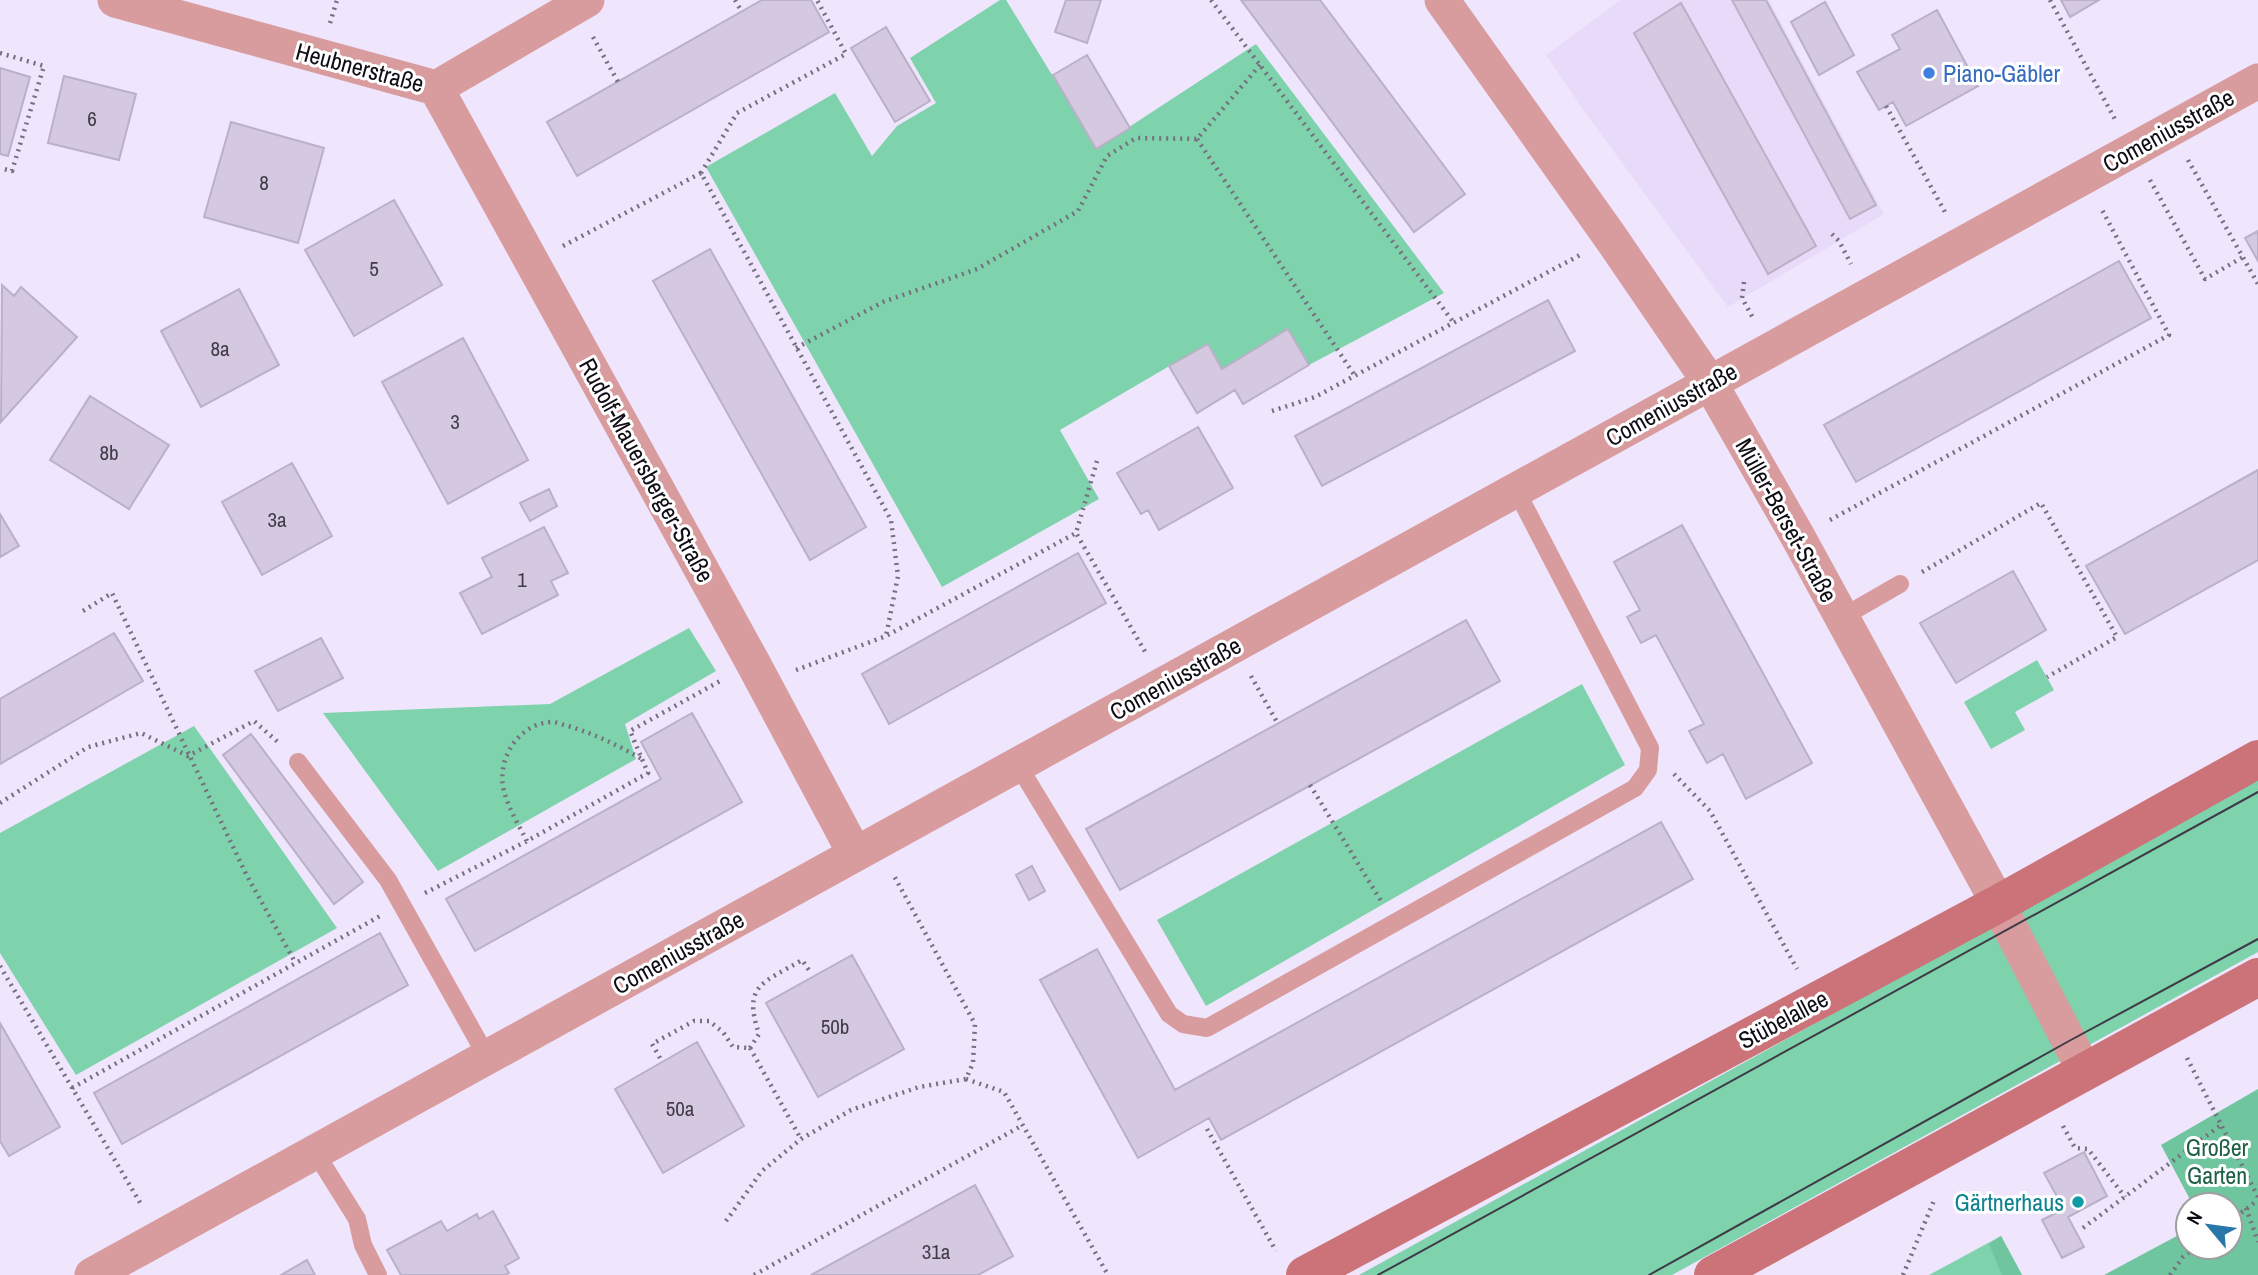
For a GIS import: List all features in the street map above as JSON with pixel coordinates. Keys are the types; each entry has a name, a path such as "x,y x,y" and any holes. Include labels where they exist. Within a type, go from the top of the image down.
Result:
{"main road":[{"name":"Stübelallee","path":"1292,1265 1998,904 2258,759"},
{"path":"1713,1275 2258,976"}],"street":[{"name":"Heubnerstraße","path":"115,0 436,88 582,3"},
{"name":"Müller-Berset-Straße","path":"1442,0 1710,383 1798,537 1998,904 2084,1070"},
{"name":"Comeniusstraße","path":"92,1275 2258,81"},
{"name":"Rudolf-Mauersberger-Straße","path":"436,88 758,673 866,849"}],"lane":[{"path":"1018,765 1169,1014 1183,1024 1207,1028 1635,788 1648,770 1650,748 1516,490"},
{"path":"1842,618 1900,584"},
{"path":"298,761 388,880 487,1057"},
{"path":"315,1152 356,1219 363,1245 378,1275"}],"path":[{"path":"735,0 742,12"},
{"path":"534,267 566,244 701,173 737,113 846,54 817,0"},
{"path":"1211,0 1454,323"},
{"path":"2050,0 2105,100"},
{"path":"582,3 618,82"},
{"path":"0,53 44,66 12,171 0,168"},
{"path":"1197,139 1260,65"},
{"path":"1886,106 1933,189"},
{"path":"2171,129 2258,284"},
{"path":"796,348 883,302 977,269 1078,211 1107,156 1136,138 1197,139"},
{"path":"1197,139 1355,376"},
{"path":"2133,150 2205,279 2243,257"},
{"path":"701,173 891,520 898,576 887,636"},
{"path":"1798,537 2169,335 2084,177"},
{"path":"1832,234 1839,241"},
{"path":"1272,411 1315,397 1611,238"},
{"path":"1742,298 1744,282"},
{"path":"72,1088 401,904 527,841 648,773 630,732 758,673 809,664 887,636 1076,533 1097,461"},
{"path":"1900,584 2040,503 2117,637 2047,677"},
{"path":"1076,533 1164,684"},
{"path":"83,611 112,593 246,874 295,962"},
{"path":"1234,645 1278,724"},
{"path":"188,756 254,721 298,761"},
{"path":"527,841 510,808 503,785 505,757 519,735 533,727 553,722 596,734 642,759"},
{"path":"0,803 88,747 141,733 188,756"},
{"path":"1650,748 1710,811 1797,969"},
{"path":"1310,785 1394,923"},
{"path":"866,849 975,1024 973,1063 966,1079"},
{"path":"750,1048 759,1034 753,1017 753,996 762,984 803,960 811,974"},
{"path":"0,966 160,1237"},
{"path":"660,1058 652,1044 694,1021 709,1021 723,1032 733,1047 750,1048"},
{"path":"750,1048 801,1139"},
{"path":"2187,1058 2258,1198 2246,1209 2258,1242"},
{"path":"726,1221 762,1171 801,1139 851,1110 919,1087 966,1079 1004,1092 1108,1275"},
{"path":"754,1275 1023,1125"},
{"path":"2062,1125 2076,1148 2088,1149 2125,1197"},
{"path":"2083,1228 2221,1125"},
{"path":"1207,1129 1292,1265"},
{"path":"1903,1275 1938,1191"}],"shaded area":[{"path":"1621,0 1769,0 1884,214 1728,307 1546,55"}],"green space":[{"path":"1000,0 1006,0 1097,148 1256,44 1444,293 1309,365 1288,330 1222,369 1207,344 1060,430 1099,499 942,587 706,167 835,93 872,156 897,126 936,103 910,58"},
{"path":"689,628 716,671 625,724 636,759 438,871 323,713 550,704"},
{"path":"2037,660 2054,690 2015,712 2025,730 1991,749 1964,702"},
{"path":"1582,684 1625,765 1206,1006 1157,920"},
{"path":"194,726 337,928 76,1075 0,953 0,833"},
{"path":"2258,779 2258,952 1672,1275 1359,1275"},
{"name":"Großer Garten","path":"2258,1089 2258,1275 2104,1275 2174,1238 2174,1261 2244,1261 2244,1191 2186,1191 2161,1145"},
{"path":"2001,1236 2022,1275 1929,1275"},
{"path":"2001,1236 2022,1275 2002,1275 1989,1244"}],"building":[{"path":"762,0 811,0 829,32 577,176 547,122"},
{"path":"1066,0 1101,0 1087,43 1055,32"},
{"path":"1241,0 1320,0 1465,194 1414,232"},
{"path":"1732,0 1766,0 1876,205 1850,219"},
{"path":"2061,0 2099,0 2070,17"},
{"path":"1825,2 1854,55 1819,75 1791,22"},
{"path":"1681,3 1816,246 1768,274 1634,33"},
{"path":"1937,10 1978,86 1906,126 1893,102 1879,110 1857,72 1900,49 1892,35"},
{"path":"886,27 930,101 895,122 851,48"},
{"path":"1087,55 1130,128 1096,149 1053,75"},
{"path":"0,68 30,77 8,156 0,154"},
{"path":"64,76 136,94 119,160 48,143"},
{"path":"231,122 324,148 298,243 204,217"},
{"path":"394,200 442,285 354,336 305,250"},
{"path":"2258,231 2258,261 2245,238"},
{"path":"710,249 866,527 810,560 653,281"},
{"path":"2119,261 2151,318 1856,482 1824,425"},
{"path":"2,285 14,296 21,287 77,337 1,422"},
{"path":"239,289 279,365 201,407 161,331"},
{"path":"1548,300 1575,351 1322,486 1295,436"},
{"path":"1288,329 1309,365 1243,404 1235,390 1197,413 1169,366 1208,344 1222,369"},
{"path":"463,338 528,460 448,504 382,382"},
{"path":"90,396 169,445 129,509 50,460"},
{"path":"1198,427 1233,488 1159,530 1148,510 1141,514 1117,473"},
{"path":"292,463 332,536 262,575 222,502"},
{"path":"2258,470 2258,560 2125,634 2086,566"},
{"path":"549,489 557,506 530,521 520,503"},
{"path":"0,514 19,546 0,557"},
{"path":"1682,525 1812,763 1746,799 1723,754 1707,763 1689,731 1704,724 1656,635 1641,643 1627,617 1640,610 1614,562"},
{"path":"544,527 568,573 551,581 558,595 482,634 460,593 492,577 482,558"},
{"path":"1078,553 1106,603 889,724 862,674"},
{"path":"2013,571 2046,630 1956,683 1920,623"},
{"path":"1466,620 1500,681 1120,890 1086,829"},
{"path":"114,633 143,681 0,764 0,699"},
{"path":"321,638 343,678 278,711 255,671"},
{"path":"692,713 742,802 475,951 446,899 661,779 641,742"},
{"path":"251,734 363,882 334,904 223,755"},
{"path":"1661,822 1693,879 1221,1140 1209,1118 1138,1158 1040,980 1097,949 1175,1090"},
{"path":"1032,866 1045,891 1029,900 1016,875"},
{"path":"380,933 408,985 122,1144 94,1093"},
{"path":"852,955 904,1049 818,1097 766,1003"},
{"path":"0,1023 60,1127 9,1156 0,1141"},
{"path":"697,1042 744,1126 663,1173 615,1089"},
{"name":"Gärtnerhaus","path":"2084,1152 2107,1196 2068,1217 2084,1247 2062,1258 2042,1220 2064,1209 2044,1173"},
{"path":"975,1185 1013,1256 978,1275 811,1275"},
{"path":"493,1211 519,1258 505,1266 509,1273 505,1275 401,1275 387,1250 441,1221 447,1231 477,1214 479,1219"},
{"path":"307,1260 315,1275 281,1275"}],"tram line":[{"path":"1378,1275 2258,792"},
{"path":"1649,1275 2258,939"}],"place":[{"name":"Piano-Gäbler","path":"1929,73"},
{"name":"Gärtnerhaus","path":"2078,1202"}]}
